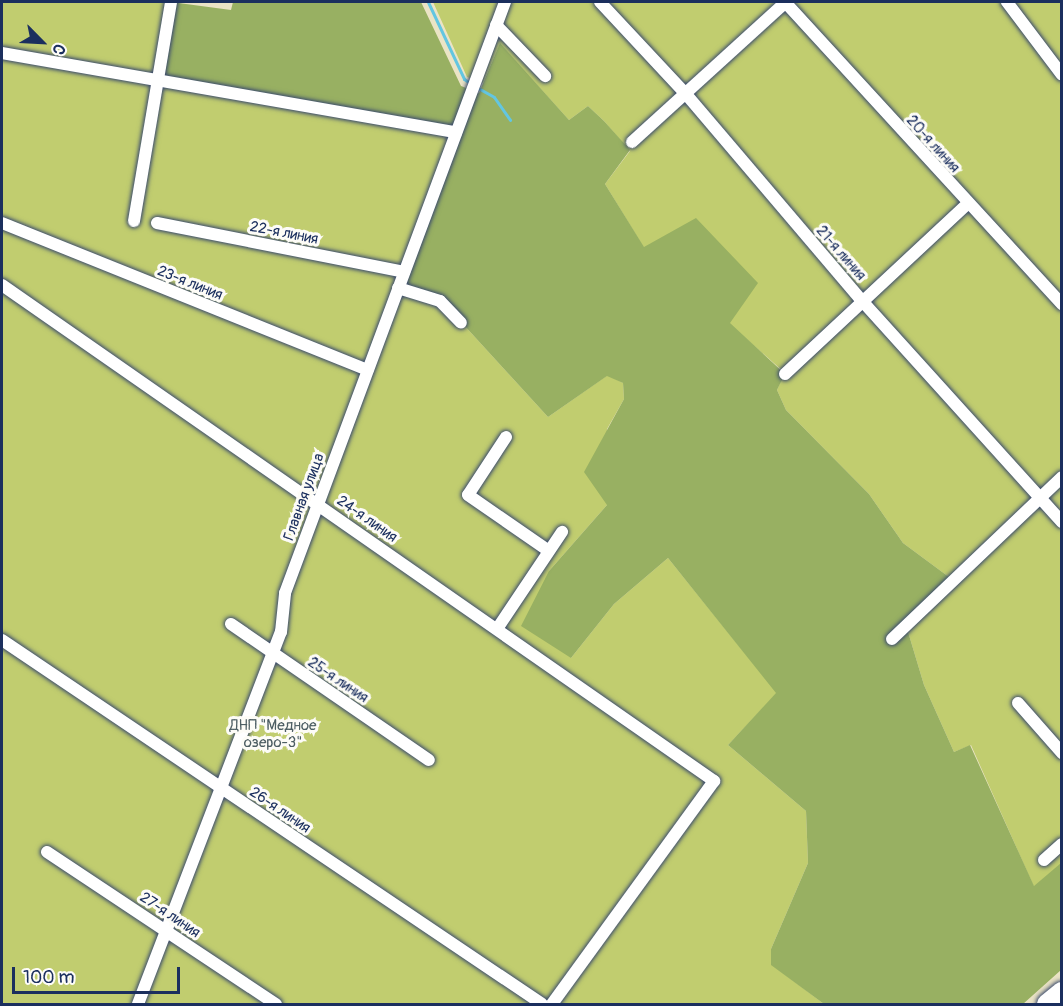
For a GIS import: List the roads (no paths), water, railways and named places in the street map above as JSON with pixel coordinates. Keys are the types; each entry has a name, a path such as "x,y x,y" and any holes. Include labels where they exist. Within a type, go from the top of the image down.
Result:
{"main road":[{"path":"1047,1005 1062,992"}],"street":[{"path":"134,220 171,2"},
{"name":"Главная улица","path":"138,1005 273,654 281,632 285,593 505,2"},
{"name":"21-я линия","path":"600,2 685,93 864,303 1062,522"},
{"path":"632,142 785,2"},
{"name":"20-я линия","path":"785,2 967,204 1062,304"},
{"path":"1007,2 1062,75"},
{"path":"496,25 545,76"},
{"path":"2,53 456,132"},
{"path":"785,374 864,303 967,204"},
{"name":"23-я линия","path":"2,223 368,370"},
{"name":"22-я линия","path":"158,223 404,272"},
{"name":"24-я линия","path":"2,285 714,781 552,1005"},
{"path":"398,288 440,301 461,323"},
{"path":"506,437 468,495 549,551"},
{"path":"892,639 1062,477"},
{"path":"497,629 562,532"},
{"name":"25-я линия","path":"231,624 429,760"},
{"name":"26-я линия","path":"2,640 542,1005"},
{"path":"1018,703 1062,753"},
{"path":"1044,860 1062,844"},
{"name":"27-я линия","path":"47,852 276,1005"}],"waterway":[{"path":"428,2 464,79 470,83"},
{"path":"478,88 494,97 510,120"}],"park label":[{"name":"ДНП \"Медное озеро-3\"","path":"273,734"}]}
